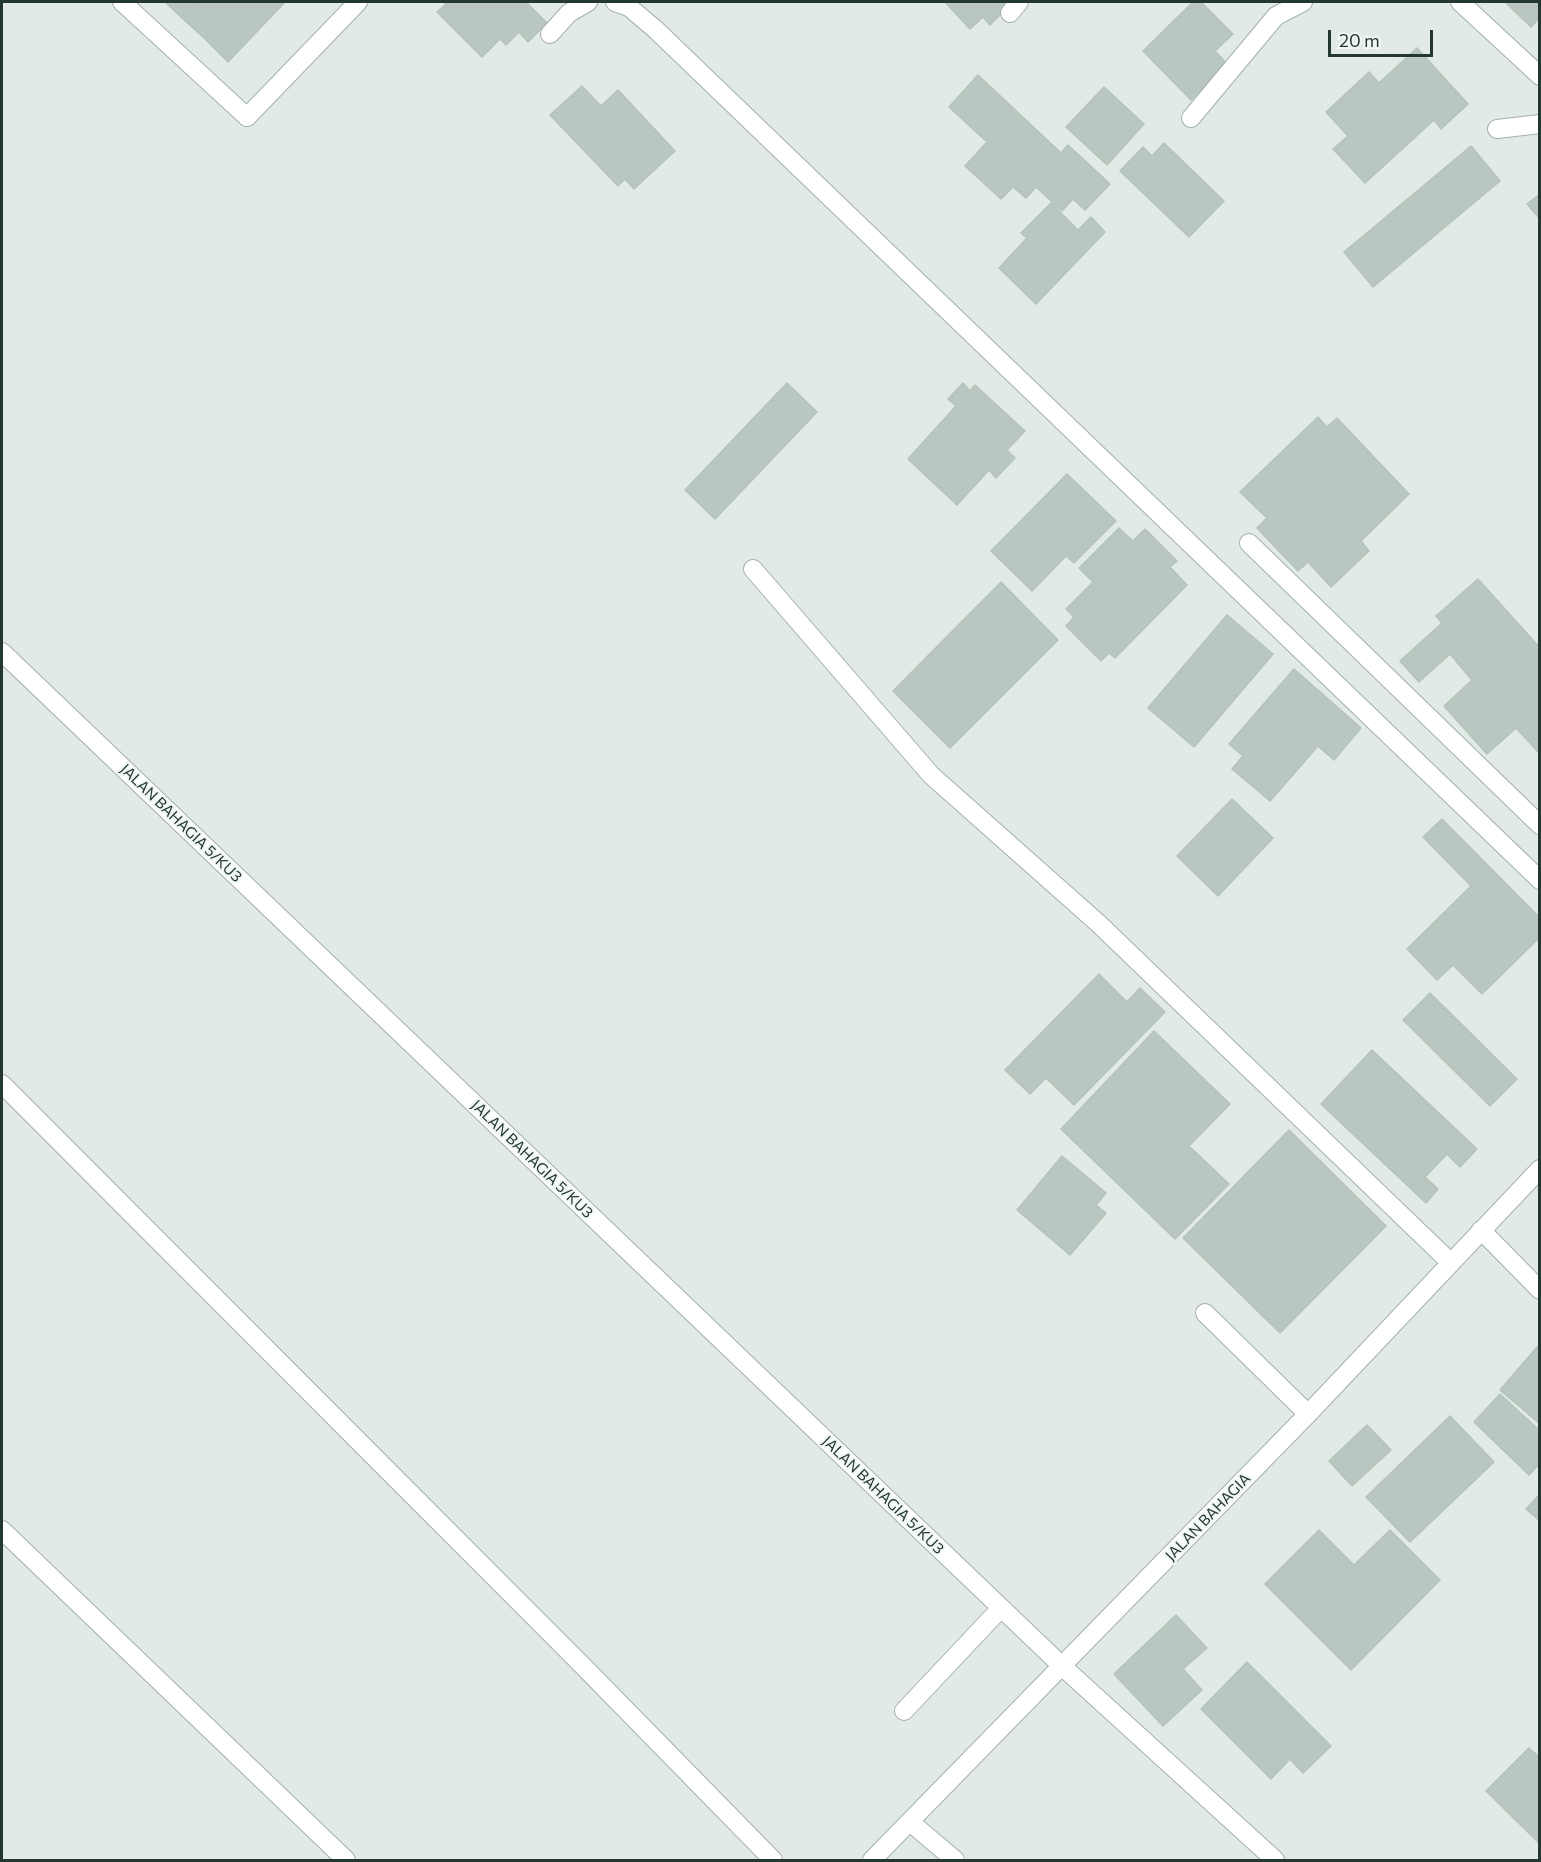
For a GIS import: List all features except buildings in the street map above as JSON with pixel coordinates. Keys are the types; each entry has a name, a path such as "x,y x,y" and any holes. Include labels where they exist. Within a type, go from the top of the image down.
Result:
{"street":[{"path":"122,2 247,117 358,2"},
{"path":"550,34 569,13 588,2"},
{"path":"615,2 629,7 655,29 1539,880"},
{"path":"1191,118 1276,16 1303,2"},
{"path":"1460,2 1539,76"},
{"path":"1497,129 1539,124"},
{"path":"1249,543 1539,825"},
{"path":"753,569 931,775 1099,924 1451,1263"},
{"name":"JALAN BAHAGIA 5/KU3","path":"2,652 1063,1667 1275,1860"},
{"path":"2,1084 582,1665 773,1860"},
{"name":"JALAN BAHAGIA","path":"872,1860 1063,1667 1539,1169"},
{"path":"1480,1230 1539,1290"},
{"path":"1205,1313 1308,1413"},
{"path":"2,1530 346,1860"},
{"path":"904,1711 1001,1608"},
{"path":"910,1822 956,1860"}]}
